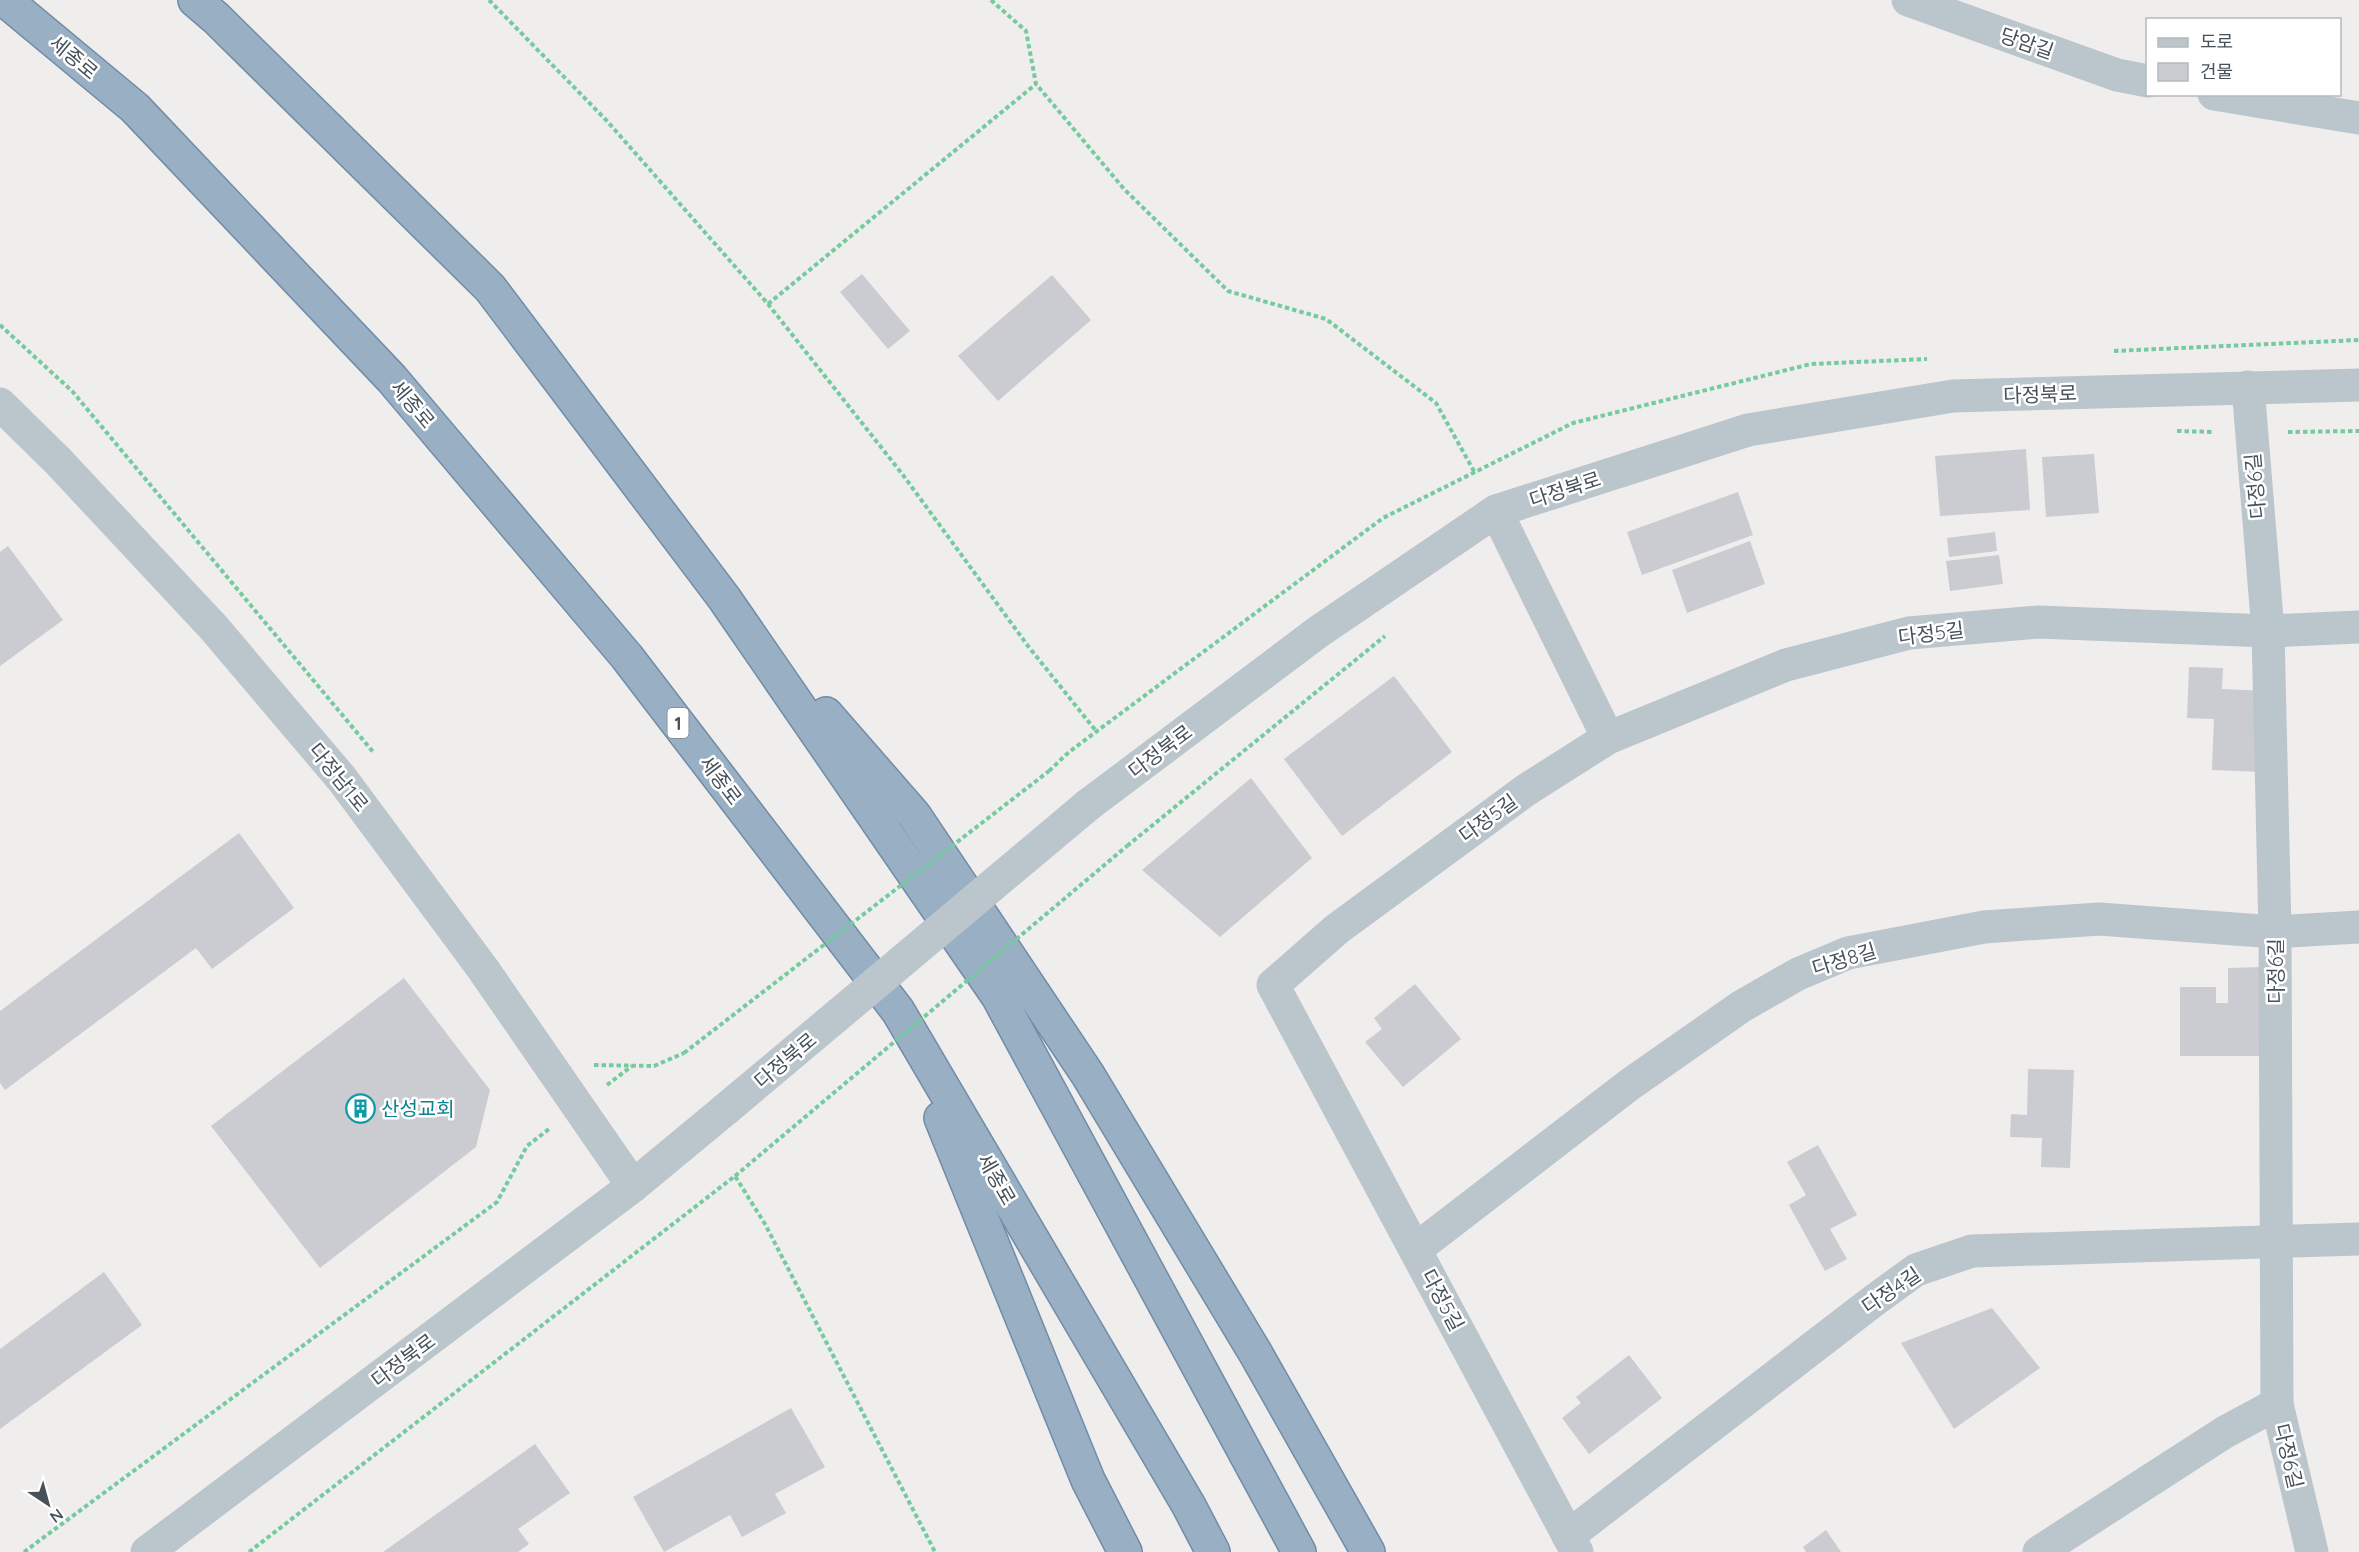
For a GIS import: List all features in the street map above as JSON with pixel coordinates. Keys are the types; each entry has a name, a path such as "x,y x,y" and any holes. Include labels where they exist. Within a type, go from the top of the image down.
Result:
{"highway":[{"name":"세종로","path":"5,0 135,108 392,379 627,657 898,1011 1189,1506 1212,1552"},
{"path":"195,0 490,288 724,598 998,996 1299,1552"},
{"path":"724,598 914,815 1094,1085 1256,1354 1368,1552"},
{"path":"898,1011 1088,1480 1125,1552"}],"street":[{"name":"당암길","path":"1908,0 2117,75 2146,81"},
{"path":"2226,96 2359,118"},
{"name":"다정북로","path":"147,1552 633,1186 1088,805 1318,632 1496,511 1748,430 1942,398 2359,385"},
{"name":"다정6길","path":"2248,387 2268,631 2275,932 2277,1404 2312,1552"},
{"name":"다정남1로","path":"0,404 58,461 214,628 342,779 483,969 633,1186"},
{"path":"1496,511 1608,738"},
{"name":"다정5길","path":"1573,1544 1273,985 1337,929 1526,790 1608,738 1786,664 1909,633 2038,622 2268,631 2359,627"},
{"name":"다정8길","path":"1416,1249 1629,1085 1742,1006 1798,974 1848,953 1984,927 2099,919 2275,932 2359,927"},
{"name":"다정4길","path":"1573,1544 1872,1302 1916,1270 1972,1251 2061,1246 2359,1239"},
{"path":"2039,1552 2225,1432 2277,1404"}],"path":[{"path":"489,0 607,121 768,304 903,475 1028,646 1096,731"},
{"path":"991,0 1026,31 1036,84 1124,189 1228,291 1326,319 1436,403 1496,511"},
{"path":"768,304 1036,84"},
{"path":"2172,431 2359,432"},
{"path":"249,1552 735,1176 1127,846 1392,630"},
{"path":"684,1053 1049,771"},
{"path":"24,1552 497,1202 527,1146"},
{"path":"735,1176 765,1224 935,1552"}],"building":[{"path":"862,274 910,331 888,349 840,292"},
{"path":"1052,275 1091,320 998,401 958,356"},
{"path":"2026,449 2030,510 1940,516 1935,456"},
{"path":"2094,454 2099,513 2046,517 2042,457"},
{"path":"1738,492 1753,535 1642,575 1627,532"},
{"path":"1995,532 1997,551 1949,557 1947,538"},
{"path":"1750,541 1765,584 1687,613 1672,570"},
{"path":"8,546 63,620 0,666 0,552"},
{"path":"1999,555 2003,584 1950,591 1946,561"},
{"path":"2189,667 2223,668 2222,689 2265,691 2262,772 2212,770 2214,719 2187,718"},
{"path":"1394,676 1452,752 1342,836 1284,759"},
{"path":"1251,778 1312,858 1220,937 1142,870"},
{"path":"239,833 294,908 212,969 196,948 5,1090 0,1083 0,1011"},
{"path":"2262,967 2262,1056 2180,1056 2180,987 2216,987 2216,1003 2228,1003 2228,968"},
{"name":"산성교회","path":"404,978 490,1090 476,1147 320,1268 211,1126"},
{"path":"1415,984 1461,1039 1403,1087 1365,1042 1382,1029 1374,1018"},
{"path":"2028,1069 2074,1070 2070,1168 2041,1167 2042,1138 2010,1137 2011,1114 2027,1115"},
{"path":"1818,1145 1857,1215 1830,1229 1847,1259 1825,1271 1789,1205 1806,1195 1787,1162"},
{"path":"104,1272 142,1325 0,1429 0,1349"},
{"path":"1992,1308 2040,1368 1954,1429 1901,1343"},
{"path":"1629,1355 1662,1398 1589,1454 1562,1418 1581,1403 1576,1397"},
{"path":"791,1408 825,1467 775,1494 786,1513 742,1537 730,1515 664,1552 633,1497"},
{"path":"535,1444 570,1493 518,1529 529,1544 518,1552 383,1552"},
{"path":"1826,1530 1841,1552 1806,1552 1803,1547"}],"place":[{"name":"산성교회","path":"360,1108"}]}
